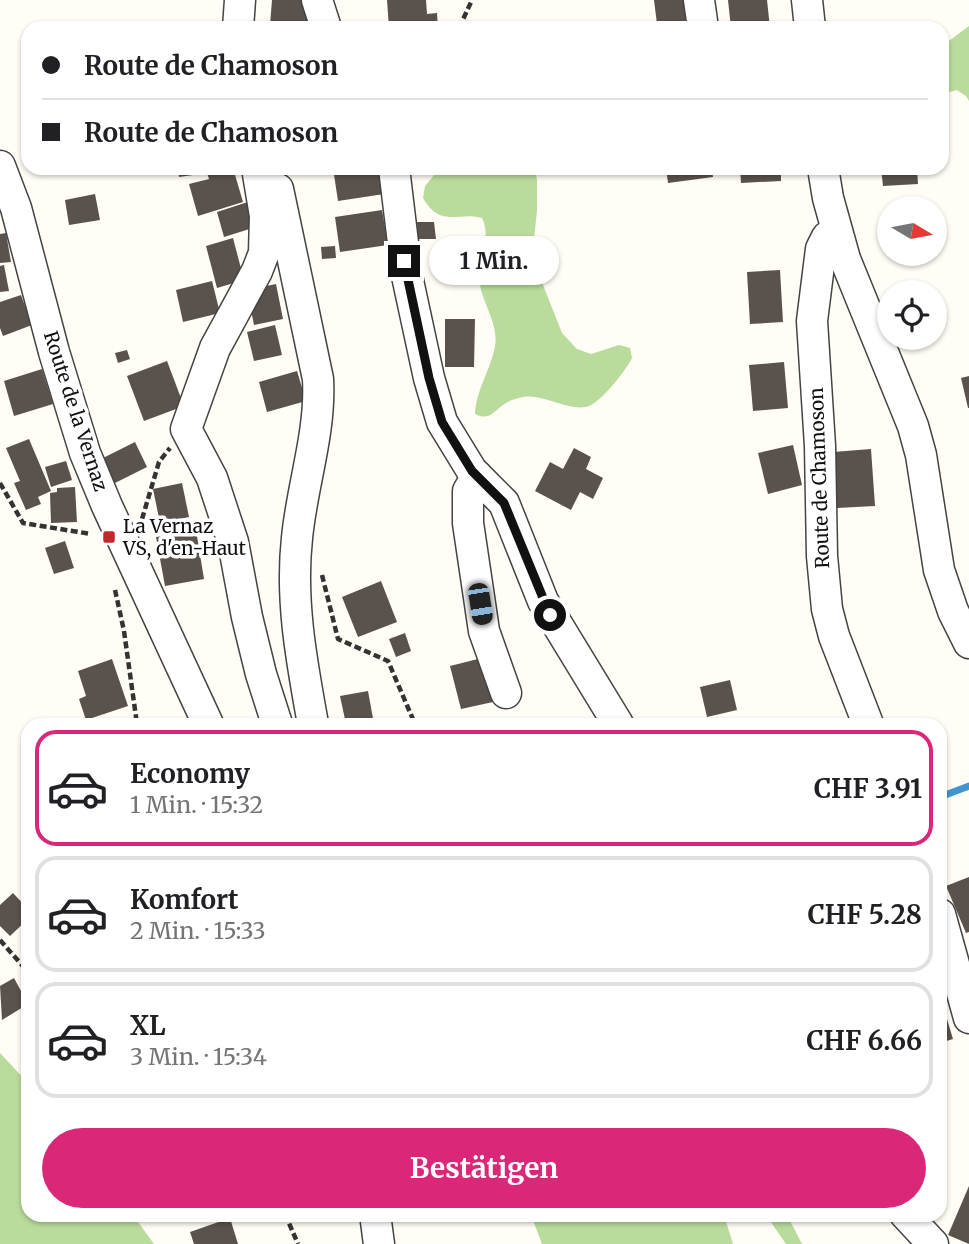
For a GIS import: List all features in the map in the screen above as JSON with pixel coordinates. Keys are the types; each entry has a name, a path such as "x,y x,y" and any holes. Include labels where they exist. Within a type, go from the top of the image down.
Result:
{"street":[{"path":"239,21 240,0"},
{"path":"254,21 256,0"},
{"path":"699,0 702,21"},
{"path":"807,0 809,21"},
{"name":"Route de la Vernaz","path":"0,166 16,208 79,436 94,477 121,530 205,718"},
{"path":"258,175 265,224 264,253 215,348 186,429 212,478 233,542 247,617 275,718"},
{"path":"274,175 318,379 317,421 297,540 295,583 299,646 312,718"},
{"path":"395,175 407,276 434,398 449,435 477,476 504,503 546,608 614,718"},
{"path":"824,175 836,232 861,302 913,426 921,455 939,570 953,611 969,643"},
{"name":"Route de Chamoson","path":"836,232 827,237 821,249 812,321 820,446 822,556 827,609 834,636 865,718"},
{"path":"477,476 468,491 468,523 484,631 506,693"},
{"path":"947,939 969,1018"},
{"path":"376,1222 379,1244"},
{"path":"912,1222 933,1244"}],"path":[{"path":"462,21 472,0"},
{"path":"0,483 23,523 121,530 159,462 186,429"},
{"path":"322,573 338,639 388,661 412,718"},
{"path":"114,584 124,631 136,718"},
{"path":"0,940 21,964"},
{"path":"288,1222 298,1244"}],"green space":[{"path":"969,26 969,101 957,90 949,92 949,41"},
{"path":"434,175 536,175 537,211 532,257 562,333 577,349 591,354 619,345 630,348 632,358 629,364 593,404 578,407 541,398 523,397 507,402 487,416 475,414 496,337 479,277 485,225 482,218 450,217 436,213 423,198 425,186"},
{"path":"0,1053 21,1076 21,1222 138,1222 154,1244 0,1244"},
{"path":"534,1222 726,1222 733,1244 542,1244"},
{"path":"771,1222 791,1222 802,1244 786,1244"}],"building":[{"path":"272,0 311,0 310,21 270,21"},
{"path":"387,0 426,0 427,14 437,13 438,21 388,21"},
{"path":"654,0 694,0 697,20 657,21"},
{"path":"728,0 767,0 769,21 730,21"},
{"path":"208,175 235,175 243,202 198,216 189,184 209,179"},
{"path":"334,175 381,175 384,194 338,201"},
{"path":"667,175 713,175 713,177 668,183"},
{"path":"740,175 781,175 781,181 741,183"},
{"path":"882,175 917,175 918,184 883,186"},
{"path":"95,194 100,220 69,225 65,200"},
{"path":"251,201 259,226 224,237 217,212"},
{"path":"382,210 388,245 340,252 335,217"},
{"path":"417,222 434,222 436,239 418,239"},
{"path":"6,233 11,262 0,263 0,234"},
{"path":"233,238 244,280 217,288 206,246"},
{"path":"335,246 336,258 322,259 321,247"},
{"path":"4,265 9,291 0,292 0,266"},
{"path":"780,270 783,322 750,324 747,272"},
{"path":"212,281 220,313 183,322 176,290"},
{"path":"276,284 283,319 254,325 247,290"},
{"path":"21,295 32,325 3,336 0,328 0,302"},
{"path":"445,319 475,319 474,367 445,367"},
{"path":"275,325 282,355 254,361 247,332"},
{"path":"127,350 130,359 118,363 115,353"},
{"path":"167,361 184,406 144,421 127,376"},
{"path":"784,362 788,408 753,411 749,365"},
{"path":"42,369 53,404 14,416 4,381"},
{"path":"297,371 306,401 267,412 259,382"},
{"path":"969,376 969,408 968,408 961,378"},
{"path":"29,439 51,491 38,497 41,504 26,510 14,483 20,481 6,448"},
{"path":"135,442 147,467 109,486 97,461"},
{"path":"793,445 802,485 768,494 758,453"},
{"path":"574,448 591,457 586,469 603,478 593,499 580,492 571,510 535,491 550,462 563,469"},
{"path":"871,449 875,506 837,508 833,452"},
{"path":"66,461 72,480 51,487 45,467"},
{"path":"182,483 189,517 160,523 153,489"},
{"path":"75,487 77,522 51,523 50,493 57,492 57,488"},
{"path":"196,530 204,579 165,586 156,537"},
{"path":"65,541 74,568 54,574 45,548"},
{"path":"381,581 397,622 358,637 342,597"},
{"path":"405,633 411,651 396,657 389,639"},
{"path":"482,658 493,702 461,709 450,666"},
{"path":"112,659 128,706 85,718 79,699 86,696 78,671"},
{"path":"730,680 737,710 707,717 700,687"},
{"path":"368,691 373,718 345,718 340,696"},
{"path":"969,877 969,932 966,933 947,886"},
{"path":"13,893 21,902 21,926 10,936 0,926 0,905"},
{"path":"14,978 21,991 21,1008 2,1020 0,986"},
{"path":"947,1019 953,1039 947,1041"},
{"path":"969,1186 969,1244 948,1235"},
{"path":"219,1222 231,1222 238,1244 194,1244 190,1232"}],"waterway":[{"path":"947,794 969,786"}],"place":[{"name":"La Vernaz VS, d'en-Haut","path":"109,537"}],"route":[{"path":"404,261 429,378 442,422 472,471 504,503 537,589 550,615"}]}
